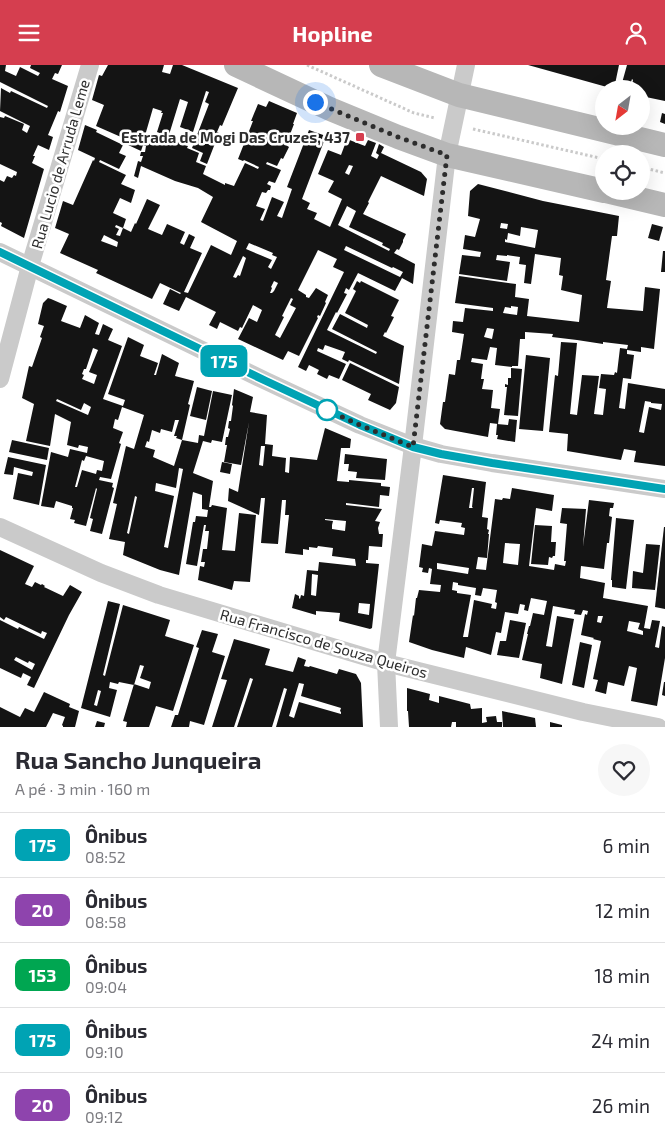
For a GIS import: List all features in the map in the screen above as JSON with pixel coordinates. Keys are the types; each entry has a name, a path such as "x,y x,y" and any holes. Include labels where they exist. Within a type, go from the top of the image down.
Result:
{"main road":[{"path":"236,65 330,109 447,155 595,189"},
{"path":"381,65 459,95 665,145"},
{"path":"644,200 665,205"}],"street":[{"name":"Rua Lucio de Arruda Leme","path":"0,379 30,267 90,65"},
{"path":"388,727 386,663 447,155 466,65"},
{"path":"0,252 274,385 413,447 492,463 665,489"},
{"name":"Rua Francisco de Souza Queiros","path":"0,527 122,582 160,595 584,720 658,727"}],"path":[{"path":"650,169 665,173"}],"building":[{"path":"0,65 6,65 5,71 16,76 20,67 38,76 40,73 30,68 31,65 62,65 58,74 55,73 52,79 68,86 60,112 58,111 48,135 53,137 49,150 38,145 33,156 35,156 32,163 44,169 24,238 1,226 2,223 0,222 0,180 4,182 7,176 12,178 14,175 16,176 17,172 0,164 0,117 4,118 5,116 24,124 22,130 27,133 30,126 0,111 1,88 47,108 48,106 0,82"},
{"path":"108,65 164,65 162,72 170,74 173,65 182,65 238,88 222,126 220,125 217,132 219,133 207,164 200,161 203,153 192,148 209,104 205,102 209,92 206,91 193,132 180,127 188,102 180,99 168,138 188,146 187,148 199,153 196,162 206,166 203,174 225,185 225,183 234,186 245,163 258,169 259,167 238,159 258,104 266,107 269,101 297,113 286,145 289,147 283,159 281,158 277,166 267,162 266,164 281,170 275,183 269,181 267,184 271,186 270,190 266,193 262,192 256,206 265,209 260,220 263,221 272,197 284,202 277,216 282,218 292,189 287,187 309,130 326,136 302,199 310,203 307,209 317,213 314,219 330,227 342,199 328,192 334,181 318,174 328,150 341,155 347,139 365,146 368,140 376,143 371,156 377,159 379,155 376,153 379,144 384,147 381,153 421,172 427,179 424,196 381,176 363,214 406,234 399,250 397,249 394,253 415,264 413,284 402,278 395,291 358,273 349,290 346,288 344,293 347,294 327,330 376,354 377,352 332,329 340,314 367,328 368,325 345,313 356,291 353,289 357,281 360,283 361,281 399,300 391,316 394,317 383,336 404,346 399,384 349,360 348,362 342,359 345,352 325,345 323,350 318,348 317,351 346,364 339,379 329,375 327,379 317,374 319,370 309,365 306,371 298,367 344,272 333,267 337,259 318,250 298,290 309,298 316,288 328,295 326,303 320,316 318,315 299,356 288,351 283,360 238,339 249,318 257,322 262,310 253,305 242,328 240,327 238,331 220,322 217,329 209,325 216,312 186,297 179,311 163,304 170,289 181,293 160,283 152,299 96,273 98,270 60,253 69,234 55,228 63,201 73,205 95,158 78,150 85,125 123,145 119,153 126,156 119,169 100,160 99,162 126,175 121,184 135,190 131,203 120,198 113,213 126,219 123,228 131,232 147,199 160,205 148,229 162,235 167,224 185,232 180,243 184,245 189,234 195,237 190,248 202,253 184,292 188,293 211,245 231,255 237,241 201,222 213,197 198,188 175,181 141,166 138,178 134,176 138,161 141,162 143,156 140,156 141,152 145,152 146,146 143,145 141,151 126,144 130,132 123,130 121,137 96,126 104,105 92,100 99,75 102,76","holes":["153,108 163,113 157,132 165,135 164,138 151,134 149,141 144,139","349,165 353,166 349,175 345,173","347,206 356,211 349,227 383,243 382,245 390,249 389,251 338,225","116,225 123,228 120,236 116,235 119,229 115,227","104,235 118,242 117,247 101,241","249,243 273,253 272,255 277,257 271,269 268,267 272,260 246,249","346,246 403,272 400,277 344,250","243,256 246,258 240,276 238,275 236,278 233,277","274,281 278,283 274,291 270,293","291,298 293,299 290,305 296,308 280,338 275,335 284,317 282,316"]},
{"path":"528,65 619,65 616,80 595,80 595,84"},
{"path":"627,65 665,65 665,101 650,98 650,80 623,80"},
{"path":"662,113 665,114 665,124 660,122"},
{"path":"478,184 543,201 619,216 617,236 612,236 606,280 611,281 607,308 643,311 645,287 660,289 654,349 641,347 641,352 627,350 627,354 634,355 631,379 623,378 619,408 625,409 628,383 665,389 665,466 634,462 636,451 624,449 621,460 567,451 568,434 549,432 555,375 558,376 561,342 577,343 570,414 577,415 582,375 599,376 594,414 603,415 606,389 599,388 601,374 614,375 615,372 617,373 620,348 627,349 628,345 603,342 603,344 552,337 553,334 525,332 525,339 520,339 518,366 495,365 497,348 490,347 487,360 472,358 471,362 483,364 481,379 484,379 482,389 493,390 491,408 500,409 498,424 490,423 488,437 445,429 440,424 449,374 455,375 457,360 460,360 464,334 452,332 453,321 463,322 465,308 493,311 493,308 455,303 459,276 516,284 515,297 529,299 527,316 579,322 582,295 561,290 563,276 559,275 561,258 535,254 531,284 524,283 526,265 519,264 520,257 507,255 497,255 496,260 510,262 507,281 459,274 462,255 480,257 481,252 463,249 465,235 475,237 480,219 468,216 470,191","holes":["501,223 508,224 507,229 500,228","521,227 538,230 535,248 505,242 508,233 520,236","511,306 518,307 517,315 503,313 505,307 511,308","487,328 494,329 492,339 484,337","645,401 662,404 661,410 649,407 644,433 639,432"]},
{"path":"652,224 663,227 659,241 648,238"},
{"path":"663,251 665,251 665,272 661,272"},
{"path":"48,298 67,306 61,321 80,328 85,315 99,323 95,334 99,335 103,324 113,329 108,340 122,346 103,399 123,406 125,400 108,394 128,337 144,345 140,356 158,363 154,375 156,375 162,354 179,363 175,376 194,381 182,440 198,443 199,435 204,436 213,391 232,395 222,442 212,440 211,443 203,441 193,473 213,481 209,507 212,505 227,508 222,550 235,551 239,513 256,515 250,582 234,581 232,590 198,580 200,566 204,567 205,562 201,562 203,549 207,549 209,531 205,531 206,525 204,525 197,566 186,564 193,522 195,522 196,516 207,517 208,510 202,509 202,495 193,492 179,575 160,570 123,555 125,542 109,539 117,504 113,503 126,446 134,449 144,415 122,407 118,420 115,419 113,428 123,432 111,479 100,477 99,480 113,483 112,487 114,488 102,534 90,531 93,519 90,518 96,488 86,526 74,523 75,520 70,519 72,506 56,501 54,508 41,506 51,452 68,457 70,449 87,453 88,447 79,445 78,448 67,445 71,422 55,414 50,446 26,441 34,404 22,398 29,366 32,367 42,338 40,337 44,326 38,324 43,303","holes":["93,348 98,350 89,372 97,375 94,384 82,379 84,375 82,374 84,369 86,369","57,399 81,410 84,403 91,407 88,415 56,401","175,420 179,420 174,436 182,440 174,466 153,457 155,450 145,447 147,441 149,442 152,430 160,433 161,429 172,432","86,456 104,461 102,471 97,470 96,474 82,470 77,487 75,487 82,460 84,461","179,468 183,469 168,548 164,547 174,496 155,491 156,483 176,488","135,496 137,497 129,534 127,533"]},
{"path":"526,355 550,358 543,431 519,429"},
{"path":"350,363 399,387 396,403 390,410 368,400 371,394 342,380"},
{"path":"511,368 522,369 518,416 504,415 507,387 505,387 505,384 508,385 508,378 511,378"},
{"path":"197,387 212,391 206,420 190,416"},
{"path":"234,389 253,397 250,412 267,415 265,444 273,445 272,456 286,458 285,472 289,473 290,457 317,460 325,428 351,439 350,448 341,448 337,481 349,482 349,480 381,483 381,486 390,487 389,496 380,495 379,507 346,503 346,505 382,509 375,521 380,522 378,528 379,534 383,534 382,547 369,546 368,560 366,560 366,563 379,564 372,628 339,621 340,613 316,611 316,615 292,608 295,594 300,599 301,595 304,596 307,570 318,571 319,562 356,566 355,559 332,556 333,548 318,546 317,548 309,547 309,550 303,549 303,555 285,553 289,515 285,515 286,500 282,500 278,544 261,543 265,498 261,498 259,515 228,501 229,488 238,492 249,422 241,465 224,462","holes":["261,446 265,446 263,466 259,465","325,520 346,521 345,531 332,529 333,521","312,574 318,575 316,596 311,595","359,603 370,604 369,615 358,613"]},
{"path":"509,419 517,420 515,442 497,439 497,424 508,425"},
{"path":"12,440 49,448 47,460 9,452"},
{"path":"345,454 387,459 385,480 356,478 357,472 348,471 349,464 344,464"},
{"path":"8,457 46,465 39,505 13,499 18,473 32,476 33,472 14,467 13,475 4,474"},
{"path":"222,462 232,464 230,474 220,472"},
{"path":"443,475 486,482 482,517 488,518 487,558 478,557 476,569 486,570 495,499 510,499 512,488 554,495 552,511 536,508 529,566 554,570 555,564 565,566 566,561 564,561 567,524 560,523 562,508 586,509 583,547 589,500 614,503 613,508 610,508 609,516 612,517 604,569 581,566 580,578 605,583 603,598 648,606 644,628 650,629 652,620 660,621 655,647 659,648 662,626 665,627 665,658 657,706 631,701 637,668 629,666 624,686 608,682 606,694 595,691 598,680 593,679 601,641 581,635 585,614 587,615 588,611 583,610 581,615 574,614 575,610 553,606 546,646 552,647 557,616 574,619 562,684 540,678 542,664 522,660 533,613 544,615 547,601 531,598 528,611 524,610 525,605 520,604 518,614 505,612 501,633 496,632 491,655 466,647 464,658 409,642 419,590 440,592 441,585 430,584 432,569 429,568 428,573 422,572 423,568 419,567 422,544 432,546 435,531 464,535 465,528 461,527 462,523 440,520 439,524 435,523","holes":["472,488 474,488 473,508 469,508","505,543 520,544 518,565 503,563","437,563 469,568 468,574 437,569","453,582 458,583 458,585 476,588 475,595 481,596 483,588 497,590 496,609 491,608 492,604 474,600 468,637 463,637 471,595 457,593 457,591 452,590","598,616 603,616 601,623 597,622","629,621 640,623 638,629 643,631 643,635 627,631"]},
{"path":"616,518 634,520 626,589 612,587 611,580"},
{"path":"535,525 552,526 551,542 556,542 555,556 549,557 548,565 531,564"},
{"path":"665,527 665,609 655,607"},
{"path":"646,544 660,545 655,590 632,588 633,571 643,573"},
{"path":"0,550 34,566 25,584 32,587 35,582 42,584 44,587 63,596 70,585 82,592 34,688 27,685 31,677 23,673 21,678 0,668 0,620 44,639 47,633 42,631 41,634 6,617 4,620 0,617","holes":["16,657 28,663 29,661 35,664 32,670 14,660"]},
{"path":"108,601 120,604 103,675 105,676 123,605 170,620 165,636 194,645 173,711 156,706 149,727 126,727 127,722 123,721 134,685 110,682 109,688 117,690 110,717 81,708","holes":["140,665 144,666 140,678 151,682 149,689 134,684","98,690 101,691 97,706 94,705"]},
{"path":"510,620 526,623 519,658 497,655 500,641 506,641"},
{"path":"202,630 218,634 212,652 225,656 204,725 190,721 189,727 171,727 175,715 178,715 199,648 196,647"},
{"path":"234,639 270,649 265,665 293,672 298,657 306,660 304,666 337,674 339,669 356,674 361,683 363,727 276,727 287,689 284,688 272,727 237,727 253,679 250,678 234,727 212,727 227,680 221,679","holes":["299,683 304,684 301,696 341,708 341,714 299,702 294,718 289,716"]},
{"path":"580,642 592,645 584,688 572,685"},
{"path":"665,682 665,696 662,695"},
{"path":"407,688 430,694 429,700 439,703 439,696 470,704 471,709 482,708 482,723 487,722 486,717 496,716 497,722 502,722 502,727 456,727 456,722 452,722 451,727 409,727"},
{"path":"44,692 70,704 69,707 79,711 75,727 63,727 65,717 53,713 46,727 0,727 0,707 20,717 25,708 34,712"},
{"path":"502,711 535,718 536,727 503,727"},
{"path":"97,721 105,723 104,727 95,727"},
{"path":"550,722 562,725 562,727 550,727"}],"bus line":[{"name":"175","path":"0,252 266,381 360,425 413,447 492,463 665,489"}],"place":[{"name":"Estrada de Mogi Das Cruzes, 437","path":"360,137"}],"route":[{"path":"315,102 398,137 447,155 413,447 327,410"}]}
